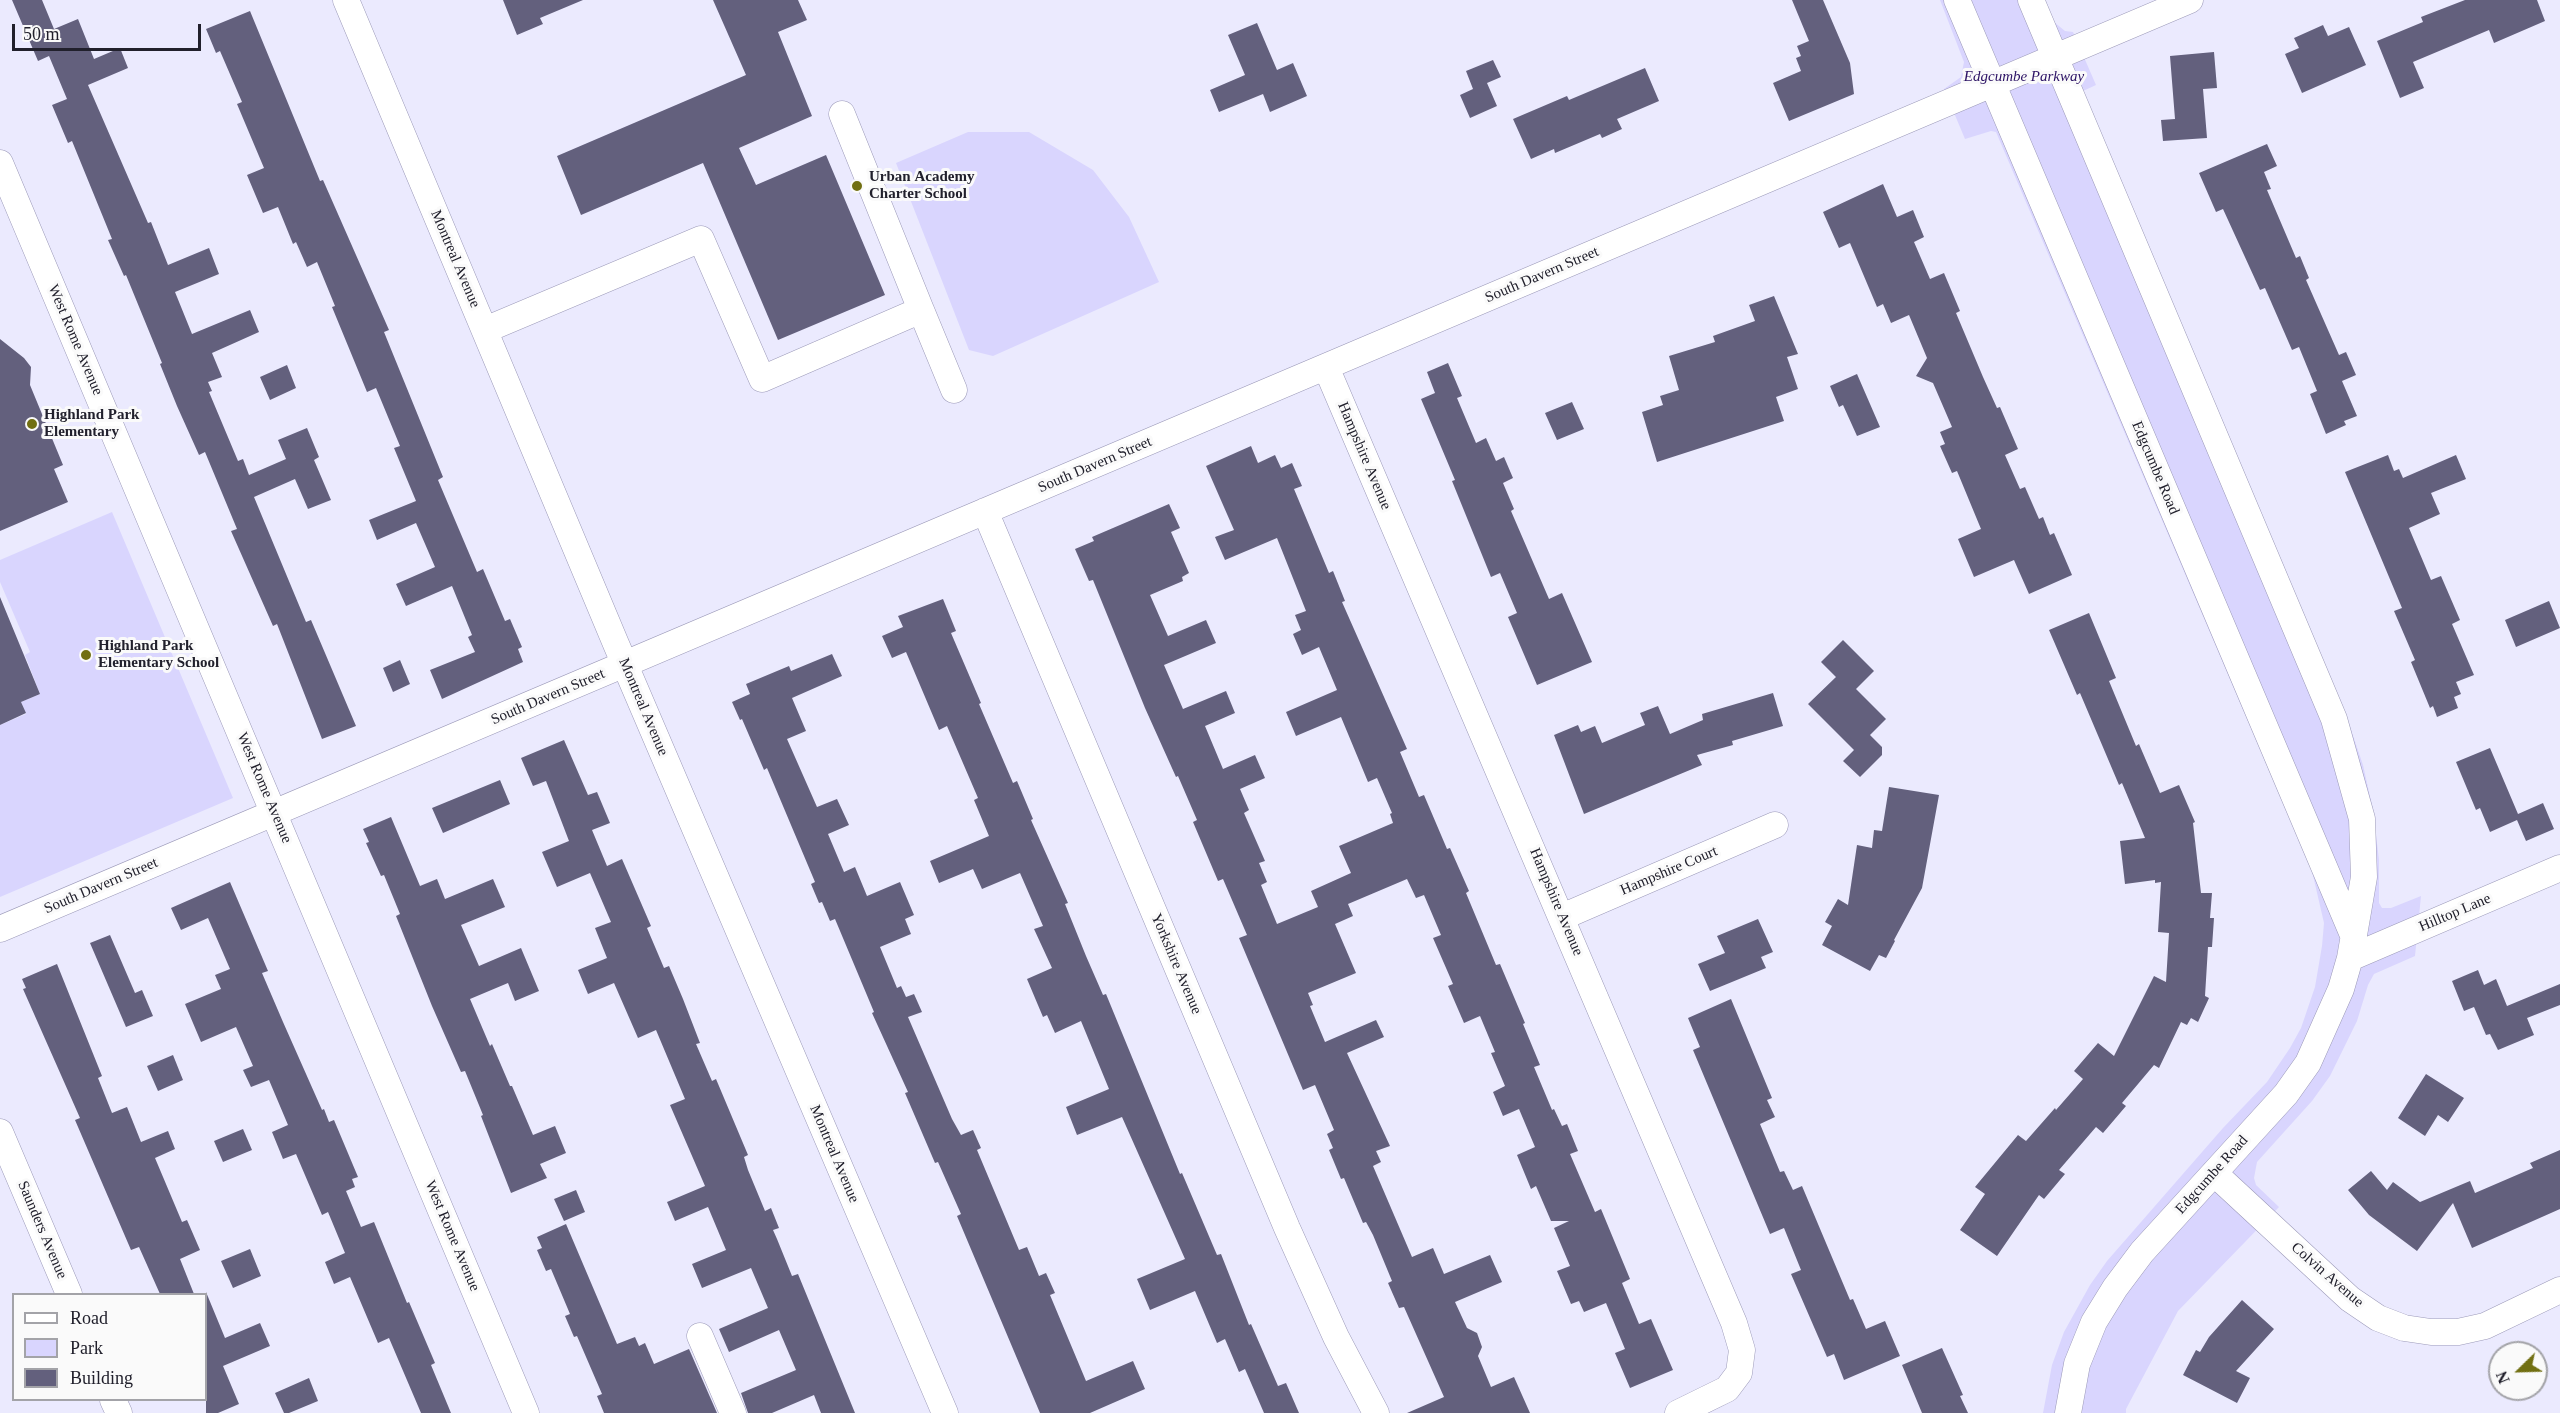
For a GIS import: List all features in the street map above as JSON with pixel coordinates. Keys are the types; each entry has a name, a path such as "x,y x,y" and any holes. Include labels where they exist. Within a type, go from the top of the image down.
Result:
{"street":[{"name":"Montreal Avenue","path":"346,0 625,664 945,1413"},
{"name":"Edgcumbe Road","path":"1958,0 2351,947"},
{"name":"Edgcumbe Road","path":"2031,0 2334,719 2362,819 2364,877 2341,989 2308,1063 2286,1094 2142,1252 2115,1288 2094,1322 2078,1364 2068,1413"},
{"name":"South Davern Street","path":"0,929 2190,0"},
{"path":"842,114 954,390"},
{"name":"West Rome Avenue","path":"0,164 526,1413"},
{"path":"485,330 701,239 762,379 921,310"},
{"name":"Hampshire Avenue","path":"1326,367 1734,1323 1742,1350 1739,1373 1727,1389 1678,1413"},
{"name":"Yorkshire Avenue","path":"985,511 1287,1228 1336,1337 1376,1413"},
{"name":"Hampshire Court","path":"1562,917 1775,825"},
{"name":"Hilltop Lane","path":"2351,947 2560,868"},
{"name":"Saunders Avenue","path":"0,1132 69,1293"},
{"name":"Colvin Avenue","path":"2214,1173 2350,1299 2378,1318 2404,1328 2431,1332 2458,1332 2486,1326 2560,1290"},
{"path":"700,1336 733,1413"}],"green space":[{"name":"Edgcumbe Parkway","path":"1940,0 2044,0 2054,22 2065,31 2073,32 2096,85 2083,91 2346,715 2363,765 2373,810 2379,860 2379,903 2382,908 2391,908 2421,896 2415,956 2374,974 2368,985 2357,1021 2330,1076 2312,1101 2257,1162 2254,1178 2256,1185 2279,1207 2178,1311 2126,1409 2126,1413 2043,1413 2052,1365 2064,1332 2090,1285 2107,1261 2223,1128 2267,1082 2290,1048 2301,1028 2315,987 2324,923 2312,871 1996,132 1991,131 1965,139 1944,89 1961,77 1964,62"},
{"path":"968,132 1029,132 1093,170 1129,217 1159,282 993,356 969,350 896,163"},
{"name":"Highland Park Elementary School","path":"112,512 233,798 0,897 0,725 26,714 21,702 40,694 25,655 30,652 0,582 0,560"}],"building":[{"path":"12,0 42,0 54,29 78,19 94,59 120,48 128,68 88,85 148,223 151,222 168,265 209,248 219,274 175,292 192,334 250,310 259,332 212,353 222,377 208,382 212,391 209,392 238,461 243,459 249,475 286,459 278,440 307,428 319,457 314,460 331,500 308,509 295,479 254,497 306,622 311,620 356,726 322,739 277,624 273,626 231,531 237,529 205,452 199,455 177,406 126,275 124,276 108,240 112,239 72,141 68,143 52,105 67,99 49,56 38,61"},
{"path":"503,0 583,0 540,18 543,24 517,35"},
{"path":"713,0 798,0 807,20 778,32 812,116 739,148 756,185 826,155 885,295 778,340 703,163 581,215 557,156 746,75"},
{"path":"1792,0 1823,0 1850,63 1854,94 1789,121 1773,83 1801,71 1796,58 1801,56 1797,46 1809,41"},
{"path":"2465,0 2537,0 2545,21 2494,43 2489,30 2413,62 2424,88 2400,98 2377,41 2423,22 2421,17"},
{"path":"250,11 320,181 323,180 389,330 384,332 443,477 438,480 477,572 483,569 505,621 510,619 522,647 518,649 523,662 442,699 430,670 475,652 468,637 472,635 452,586 406,606 396,584 435,567 416,523 377,540 369,520 416,501 394,448 400,446 376,388 367,392 332,307 335,306 317,262 307,267 296,242 293,244 278,207 263,213 247,175 264,168 237,104 242,102 220,51 216,53 206,29"},
{"path":"1257,23 1277,70 1293,63 1307,96 1270,112 1263,94 1219,112 1210,90 1245,75 1228,35"},
{"path":"2323,25 2328,36 2349,27 2366,65 2302,93 2285,54 2299,48 2294,38"},
{"path":"2214,52 2217,88 2203,89 2207,138 2163,141 2161,120 2175,119 2170,56"},
{"path":"1493,60 1501,77 1487,83 1497,106 1470,118 1460,95 1473,89 1466,71"},
{"path":"1645,68 1659,101 1617,119 1622,129 1602,138 1600,134 1555,153 1554,149 1531,159 1513,119 1567,96 1569,100"},
{"path":"2267,144 2277,166 2264,172 2271,189 2267,190 2296,258 2300,256 2309,278 2306,280 2339,355 2346,352 2356,375 2342,381 2357,416 2344,421 2346,425 2326,434 2310,394 2317,391 2299,347 2292,350 2265,288 2260,290 2223,209 2216,212 2199,173"},
{"path":"1883,184 1897,217 1913,210 1924,237 1914,242 1930,279 1944,273 1960,311 1956,313 1997,408 2000,407 2018,449 2005,455 2020,489 2025,487 2039,519 2043,517 2050,535 2054,533 2072,575 2029,594 2014,560 1974,577 1958,539 1981,529 1957,471 1952,473 1940,446 1945,444 1940,432 1952,427 1933,383 1916,376 1927,358 1909,315 1891,323 1883,304 1877,307 1850,243 1839,248 1823,212"},
{"path":"1774,296 1798,354 1787,357 1798,389 1776,397 1784,421 1657,462 1642,412 1663,405 1660,396 1679,390 1669,356 1715,342 1713,336 1755,321 1749,305"},
{"name":"Highland Park Elementary","path":"0,339 24,358 31,367 30,385 63,465 54,469 68,502 0,531"},
{"path":"1448,363 1462,396 1457,398 1476,443 1486,438 1496,461 1504,457 1513,478 1503,483 1514,509 1511,511 1549,599 1562,593 1592,662 1537,685 1508,617 1517,613 1500,573 1491,577 1452,481 1455,480 1421,399 1435,393 1427,372"},
{"path":"287,365 296,388 270,400 260,377"},
{"path":"1857,374 1880,427 1857,436 1843,405 1839,407 1830,386"},
{"path":"1572,402 1584,429 1557,440 1545,413"},
{"path":"1251,446 1258,463 1275,455 1281,468 1292,463 1302,486 1294,489 1329,573 1333,571 1345,601 1342,602 1407,749 1400,752 1419,797 1424,795 1447,849 1450,848 1469,891 1466,893 1496,965 1500,964 1525,1023 1523,1024 1540,1065 1534,1067 1552,1110 1554,1109 1562,1126 1567,1124 1578,1151 1570,1154 1595,1212 1601,1209 1630,1279 1622,1283 1639,1324 1651,1319 1673,1370 1630,1388 1615,1353 1625,1349 1606,1303 1584,1312 1579,1301 1571,1304 1557,1271 1570,1266 1554,1228 1569,1221 1551,1221 1536,1186 1531,1189 1517,1155 1535,1147 1519,1109 1503,1116 1493,1092 1505,1086 1491,1053 1495,1052 1480,1016 1464,1023 1448,986 1453,984 1433,938 1441,935 1424,895 1416,898 1407,879 1348,904 1353,916 1335,924 1356,973 1308,993 1313,1005 1310,1006 1325,1042 1376,1020 1384,1037 1347,1053 1390,1146 1376,1151 1381,1162 1373,1166 1412,1257 1433,1248 1444,1274 1490,1255 1502,1282 1455,1302 1467,1328 1477,1333 1482,1347 1478,1356 1491,1387 1514,1377 1530,1413 1407,1413 1444,1397 1404,1307 1399,1308 1388,1283 1392,1281 1373,1235 1366,1222 1363,1223 1344,1178 1341,1179 1329,1150 1333,1148 1327,1134 1334,1130 1315,1085 1303,1090 1239,938 1247,935 1223,879 1218,881 1193,822 1197,820 1145,708 1093,580 1089,581 1075,549 1094,541 1092,537 1169,504 1180,528 1171,532 1189,573 1182,577 1183,581 1150,595 1168,636 1206,620 1216,643 1164,665 1183,709 1226,691 1235,713 1205,726 1223,769 1255,755 1265,778 1240,789 1249,810 1244,813 1265,861 1259,863 1267,882 1261,885 1277,924 1318,907 1311,891 1351,873 1339,846 1393,823 1390,814 1392,813 1377,778 1368,782 1341,717 1296,736 1286,712 1337,690 1319,647 1302,655 1293,634 1301,630 1295,615 1306,611 1277,538 1225,560 1215,537 1234,530 1206,466"},
{"path":"2388,455 2394,471 2399,469 2403,478 2456,455 2466,479 2431,493 2440,514 2409,528 2431,580 2441,576 2460,620 2452,624 2474,675 2456,682 2461,694 2454,697 2458,708 2437,717 2433,706 2430,708 2411,662 2415,660 2394,611 2402,608 2345,472"},
{"path":"0,597 40,694 21,702 26,713 0,725"},
{"path":"943,599 956,631 951,633 981,703 979,704 1013,783 1017,781 1033,819 1031,820 1068,903 1065,904 1086,956 1103,995 1106,994 1180,1174 1182,1173 1217,1255 1221,1254 1249,1325 1251,1324 1278,1386 1286,1383 1299,1413 1264,1413 1245,1369 1239,1372 1225,1339 1217,1343 1195,1291 1150,1310 1137,1279 1185,1259 1122,1117 1077,1135 1066,1107 1109,1089 1081,1021 1055,1033 1047,1015 1043,1017 1027,979 1052,968 1034,929 1043,926 1020,873 982,889 973,869 939,883 930,861 989,836 974,800 978,798 947,726 939,730 906,652 892,658 882,636 903,627 898,616"},
{"path":"2549,601 2560,628 2516,647 2505,620"},
{"path":"2089,613 2116,678 2109,681 2136,746 2139,744 2160,793 2179,785 2195,822 2193,823 2201,893 2212,893 2210,918 2214,918 2212,947 2208,947 2205,996 2209,998 2198,1022 2191,1018 2187,1025 2181,1022 2159,1068 2154,1065 2122,1103 2126,1106 2103,1133 2096,1127 2059,1170 2065,1174 2044,1199 2039,1195 1997,1256 1960,1230 1985,1194 1975,1187 2018,1135 2026,1141 2083,1079 2074,1071 2098,1043 2114,1056 2154,976 2166,982 2169,933 2158,932 2161,882 2155,883 2155,880 2125,884 2120,841 2145,838 2122,783 2119,785 2080,693 2077,695 2049,630"},
{"path":"1843,640 1874,671 1856,689 1886,719 1870,735 1882,747 1882,755 1860,777 1843,761 1854,750 1808,704 1836,677 1821,662"},
{"path":"832,654 842,676 792,698 806,731 787,739 817,807 837,799 849,825 828,834 844,872 855,867 867,896 900,882 914,915 905,919 911,934 880,947 897,988 901,986 906,997 914,994 922,1012 908,1017 952,1119 961,1135 973,1130 981,1148 977,1150 1019,1250 1027,1247 1039,1276 1046,1273 1055,1293 1050,1295 1086,1381 1133,1361 1145,1389 1090,1413 1040,1413 957,1216 961,1214 938,1162 935,1163 905,1093 908,1092 872,1013 874,1012 835,919 830,921 822,902 819,903 811,884 815,882 767,768 764,770 742,719 740,720 732,702 750,694 746,684 789,666 791,671"},
{"path":"400,660 410,684 393,692 383,668"},
{"path":"1773,693 1783,726 1732,741 1733,745 1697,755 1702,765 1584,814 1554,735 1578,725 1581,732 1595,726 1602,743 1645,725 1640,713 1658,706 1670,734 1703,720 1702,714"},
{"path":"564,740 588,795 597,792 610,823 592,830 607,866 622,859 651,926 647,928 664,968 669,966 683,999 700,1043 696,1044 712,1081 716,1079 748,1155 744,1157 765,1211 771,1208 779,1228 773,1230 792,1276 798,1274 855,1413 821,1413 814,1395 772,1413 748,1413 741,1393 796,1370 779,1330 729,1352 719,1329 768,1308 751,1268 702,1288 692,1264 726,1250 708,1207 675,1221 667,1202 705,1186 670,1105 685,1099 656,1030 638,1038 614,983 588,994 578,970 607,958 595,928 611,922 590,873 557,887 542,852 569,841 546,781 533,786 521,758"},
{"path":"2490,748 2518,814 2543,803 2554,829 2526,841 2517,820 2490,832 2480,808 2476,810 2456,762"},
{"path":"500,780 510,804 443,833 432,808"},
{"path":"1889,787 1939,795 1922,888 1886,958 1879,955 1870,971 1822,945 1832,926 1825,922 1838,899 1848,905 1857,845 1872,848 1874,830 1882,831"},
{"path":"391,817 420,886 437,879 445,899 493,879 505,907 461,925 479,966 521,948 539,991 515,1001 508,983 470,999 533,1135 555,1126 566,1153 540,1164 547,1178 511,1193 465,1071 461,1072 396,916 400,914 384,875 381,876 366,843 369,842 363,829"},
{"path":"230,882 268,971 262,973 283,1022 322,1110 324,1109 329,1122 334,1120 358,1177 352,1179 355,1187 346,1191 361,1227 374,1222 407,1303 409,1302 435,1363 431,1365 451,1413 421,1413 389,1338 378,1343 350,1277 334,1284 325,1262 345,1253 328,1212 322,1215 296,1154 283,1159 272,1132 288,1125 269,1080 251,1087 243,1070 253,1066 236,1027 201,1042 185,1004 221,989 215,975 230,969 208,918 181,930 171,908"},
{"path":"1758,919 1773,952 1761,957 1766,968 1710,991 1698,964 1725,953 1717,936"},
{"path":"110,935 135,993 142,990 153,1016 126,1027 90,943"},
{"path":"57,964 102,1076 98,1078 112,1113 127,1107 141,1142 168,1131 175,1149 155,1158 182,1222 187,1220 200,1250 180,1259 194,1293 160,1293 139,1247 131,1250 75,1120 80,1118 23,989 26,988 22,979"},
{"path":"2478,970 2484,985 2496,979 2507,1006 2560,984 2560,1005 2527,1018 2534,1035 2498,1050 2490,1034 2486,1035 2474,1007 2464,1011 2452,981"},
{"path":"1731,999 1772,1098 1767,1100 1775,1117 1760,1124 1780,1172 1784,1171 1793,1190 1802,1186 1850,1300 1853,1299 1866,1329 1885,1321 1900,1356 1844,1380 1834,1354 1827,1357 1791,1274 1801,1270 1784,1228 1770,1234 1693,1050 1700,1047 1688,1018"},
{"path":"173,1055 183,1080 158,1091 147,1066"},
{"path":"2426,1074 2464,1098 2448,1122 2438,1115 2425,1136 2398,1118"},
{"path":"243,1129 252,1150 223,1162 214,1141"},
{"path":"2560,1150 2560,1209 2472,1248 2453,1203 2417,1251 2369,1215 2348,1190 2371,1171 2387,1190 2393,1182 2420,1202 2470,1181 2475,1193 2533,1168 2530,1163"},
{"path":"576,1190 585,1212 564,1221 554,1199"},
{"path":"566,1224 617,1344 635,1337 639,1346 645,1343 654,1364 689,1349 717,1413 604,1413 597,1396 602,1394 577,1336 574,1337 565,1316 570,1314 551,1269 546,1271 537,1250 542,1248 537,1237"},
{"path":"250,1249 261,1276 233,1288 221,1261"},
{"path":"207,1294 225,1338 260,1323 270,1346 223,1366 239,1404 218,1413 206,1413"},
{"path":"2242,1300 2274,1329 2236,1371 2250,1378 2237,1403 2183,1375 2196,1350 2200,1352 2209,1337"},
{"path":"1942,1348 1963,1395 1960,1396 1968,1413 1922,1413 1902,1365"},
{"path":"309,1378 318,1401 284,1413 275,1393"}],"place":[{"name":"Urban Academy Charter School","path":"857,186"},
{"name":"Highland Park Elementary","path":"32,424"},
{"name":"Highland Park Elementary School","path":"86,655"}]}
